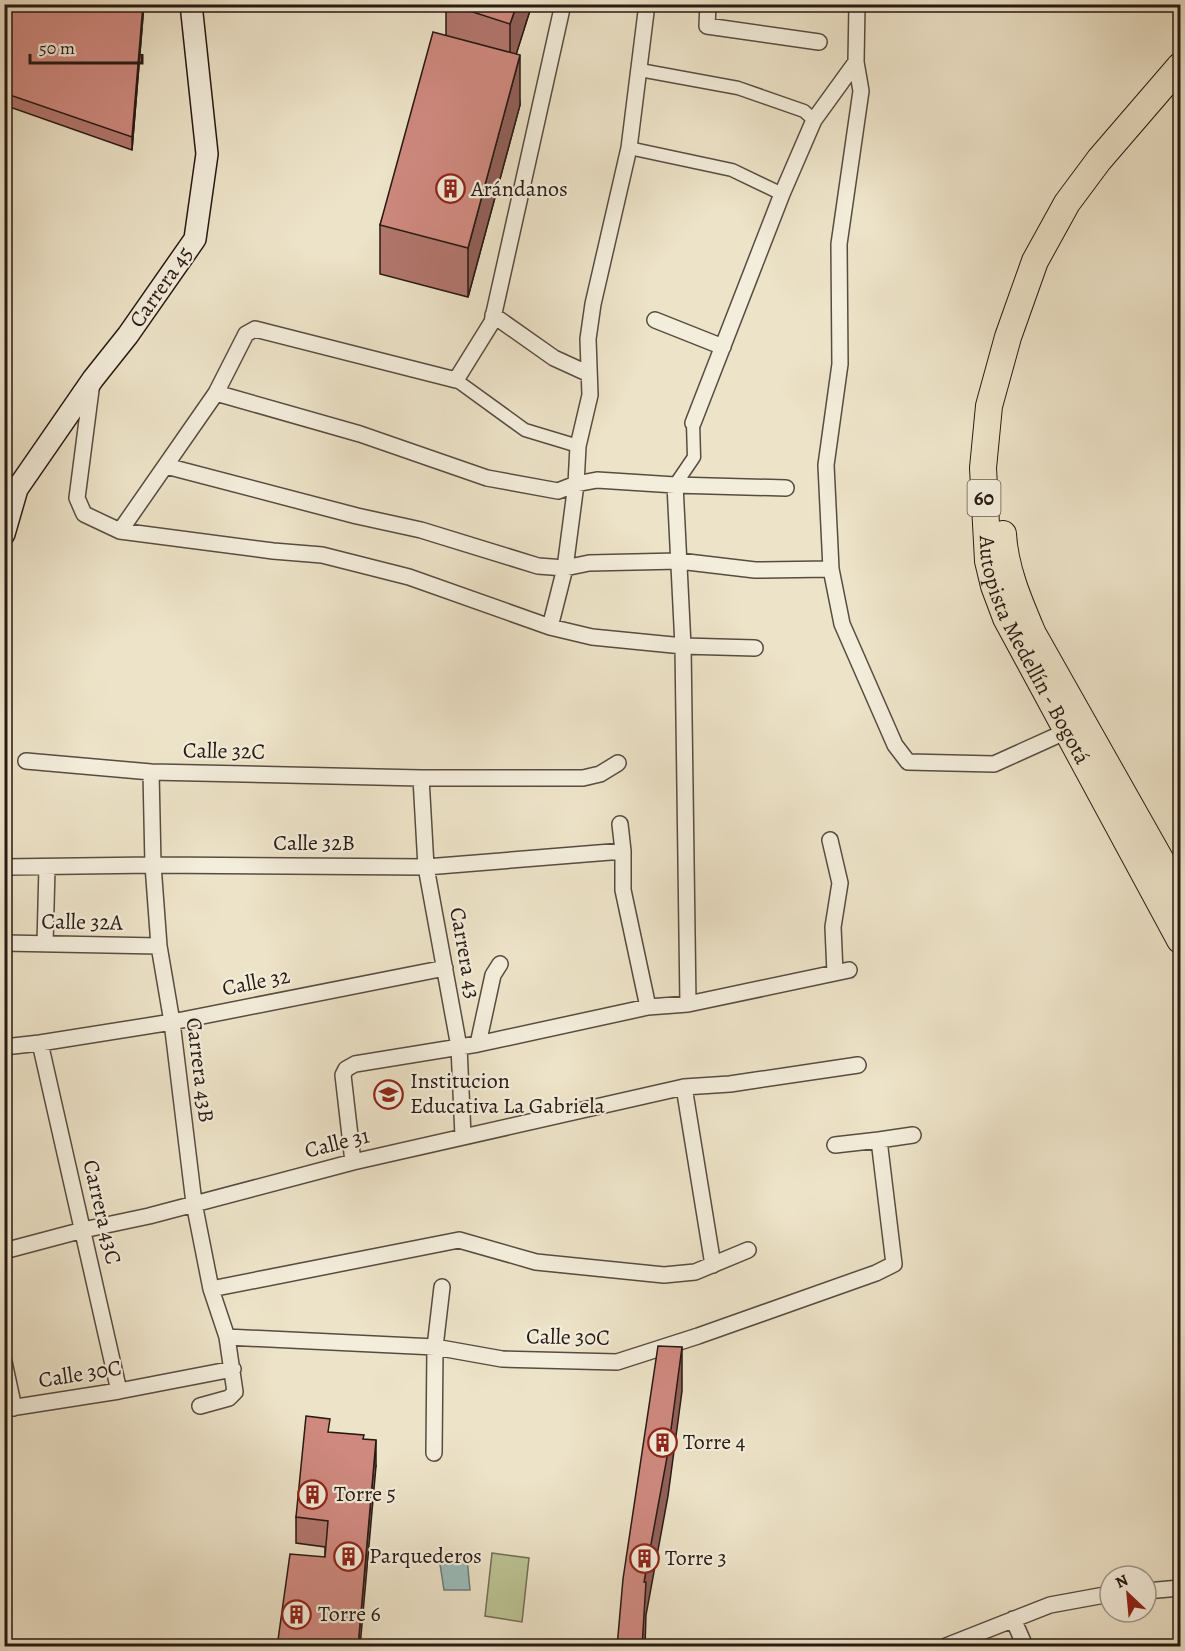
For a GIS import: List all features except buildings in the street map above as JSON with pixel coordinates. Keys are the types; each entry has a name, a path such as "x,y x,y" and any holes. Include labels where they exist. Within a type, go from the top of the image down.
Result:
{"highway":[{"name":"Autopista Medellín - Bogotá","path":"1180,66 1094,167 1067,203 1035,261 1008,337 989,406 983,468 988,561 994,586 1006,618 1180,940"},
{"name":"Autopista Medellín - Bogotá","path":"1180,90 1090,197 1062,240 1024,330 1009,389 1000,471 1004,556 1033,634 1180,894"}],"main road":[{"name":"Carrera 45","path":"4,534 17,489 93,379 128,335 195,239 207,154 191,4"}],"street":[{"path":"456,380 492,322 563,4"},
{"path":"550,627 565,568 576,484 578,446 590,395 588,339 593,304 628,148 647,4"},
{"path":"708,4 707,26 819,42"},
{"path":"857,4 856,62 861,92 839,244 840,364 826,465 831,569 842,624 895,745 908,762 994,764 1067,731"},
{"path":"688,1004 683,646 675,485 694,458 693,423 782,194 814,120 856,62"},
{"path":"640,70 738,88 804,111 814,120"},
{"path":"628,148 732,170 782,194"},
{"path":"493,315 554,358 589,374"},
{"path":"655,320 723,347"},
{"path":"120,531 216,393 246,334 255,329 456,380 525,430 578,446"},
{"path":"93,379 77,498 84,514 120,531 273,551 322,555 409,577 550,627 592,638 683,646 755,648"},
{"path":"216,393 360,434 487,478 558,491 576,484 597,480 786,488"},
{"path":"166,466 357,516 421,530 538,566 565,568 589,563 679,561 755,570 831,569"},
{"name":"Calle 32C","path":"26,761 151,772 421,778 583,778 600,774 618,763"},
{"name":"Carrera 43B","path":"151,772 153,865 159,946 172,1022 194,1203 212,1289 227,1337 235,1392 233,1396 200,1406"},
{"name":"Carrera 43","path":"421,778 426,867 459,1047 463,1136"},
{"path":"620,824 623,890 648,1007"},
{"path":"353,1162 343,1075 346,1068 355,1064 478,1044 648,1007 688,1004 842,972 833,927 840,883 830,840"},
{"name":"Calle 32B","path":"4,867 153,865 426,867 623,851"},
{"path":"45,944 47,867"},
{"name":"Calle 32A","path":"4,943 159,946"},
{"path":"478,1044 493,975 500,964"},
{"name":"Calle 32","path":"4,1047 172,1022 445,968"},
{"name":"Carrera 43C","path":"40,1043 119,1391"},
{"name":"Calle 31","path":"4,1251 83,1230 149,1216 353,1162 684,1087 730,1084 858,1065"},
{"path":"684,1087 713,1265"},
{"path":"835,1145 913,1135"},
{"name":"Calle 30C","path":"227,1337 435,1347 502,1359 617,1362 731,1325 876,1273 894,1264 879,1140"},
{"path":"212,1289 459,1240 536,1262 664,1275 695,1272 748,1250"},
{"path":"434,1453 435,1347 442,1287"},
{"path":"4,1362 9,1408"},
{"name":"Calle 30C","path":"9,1408 119,1391 233,1369"},
{"path":"1158,1590 1180,1588"},
{"path":"946,1647 1050,1605 1098,1596"},
{"path":"1013,1619 1024,1647"}],"green space":[{"path":"492,1553 529,1558 522,1622 485,1616"}],"water":[{"path":"467,1558 470,1590 444,1590 440,1564"}],"place":[{"name":"Arándanos","path":"450,189"},
{"name":"Institucion Educativa La Gabriela","path":"389,1094"},
{"name":"Torre 4","path":"662,1442"},
{"name":"Torre 5","path":"313,1494"},
{"name":"Parquederos","path":"348,1556"},
{"name":"Torre 3","path":"644,1558"},
{"name":"Torre 6","path":"297,1614"}]}
